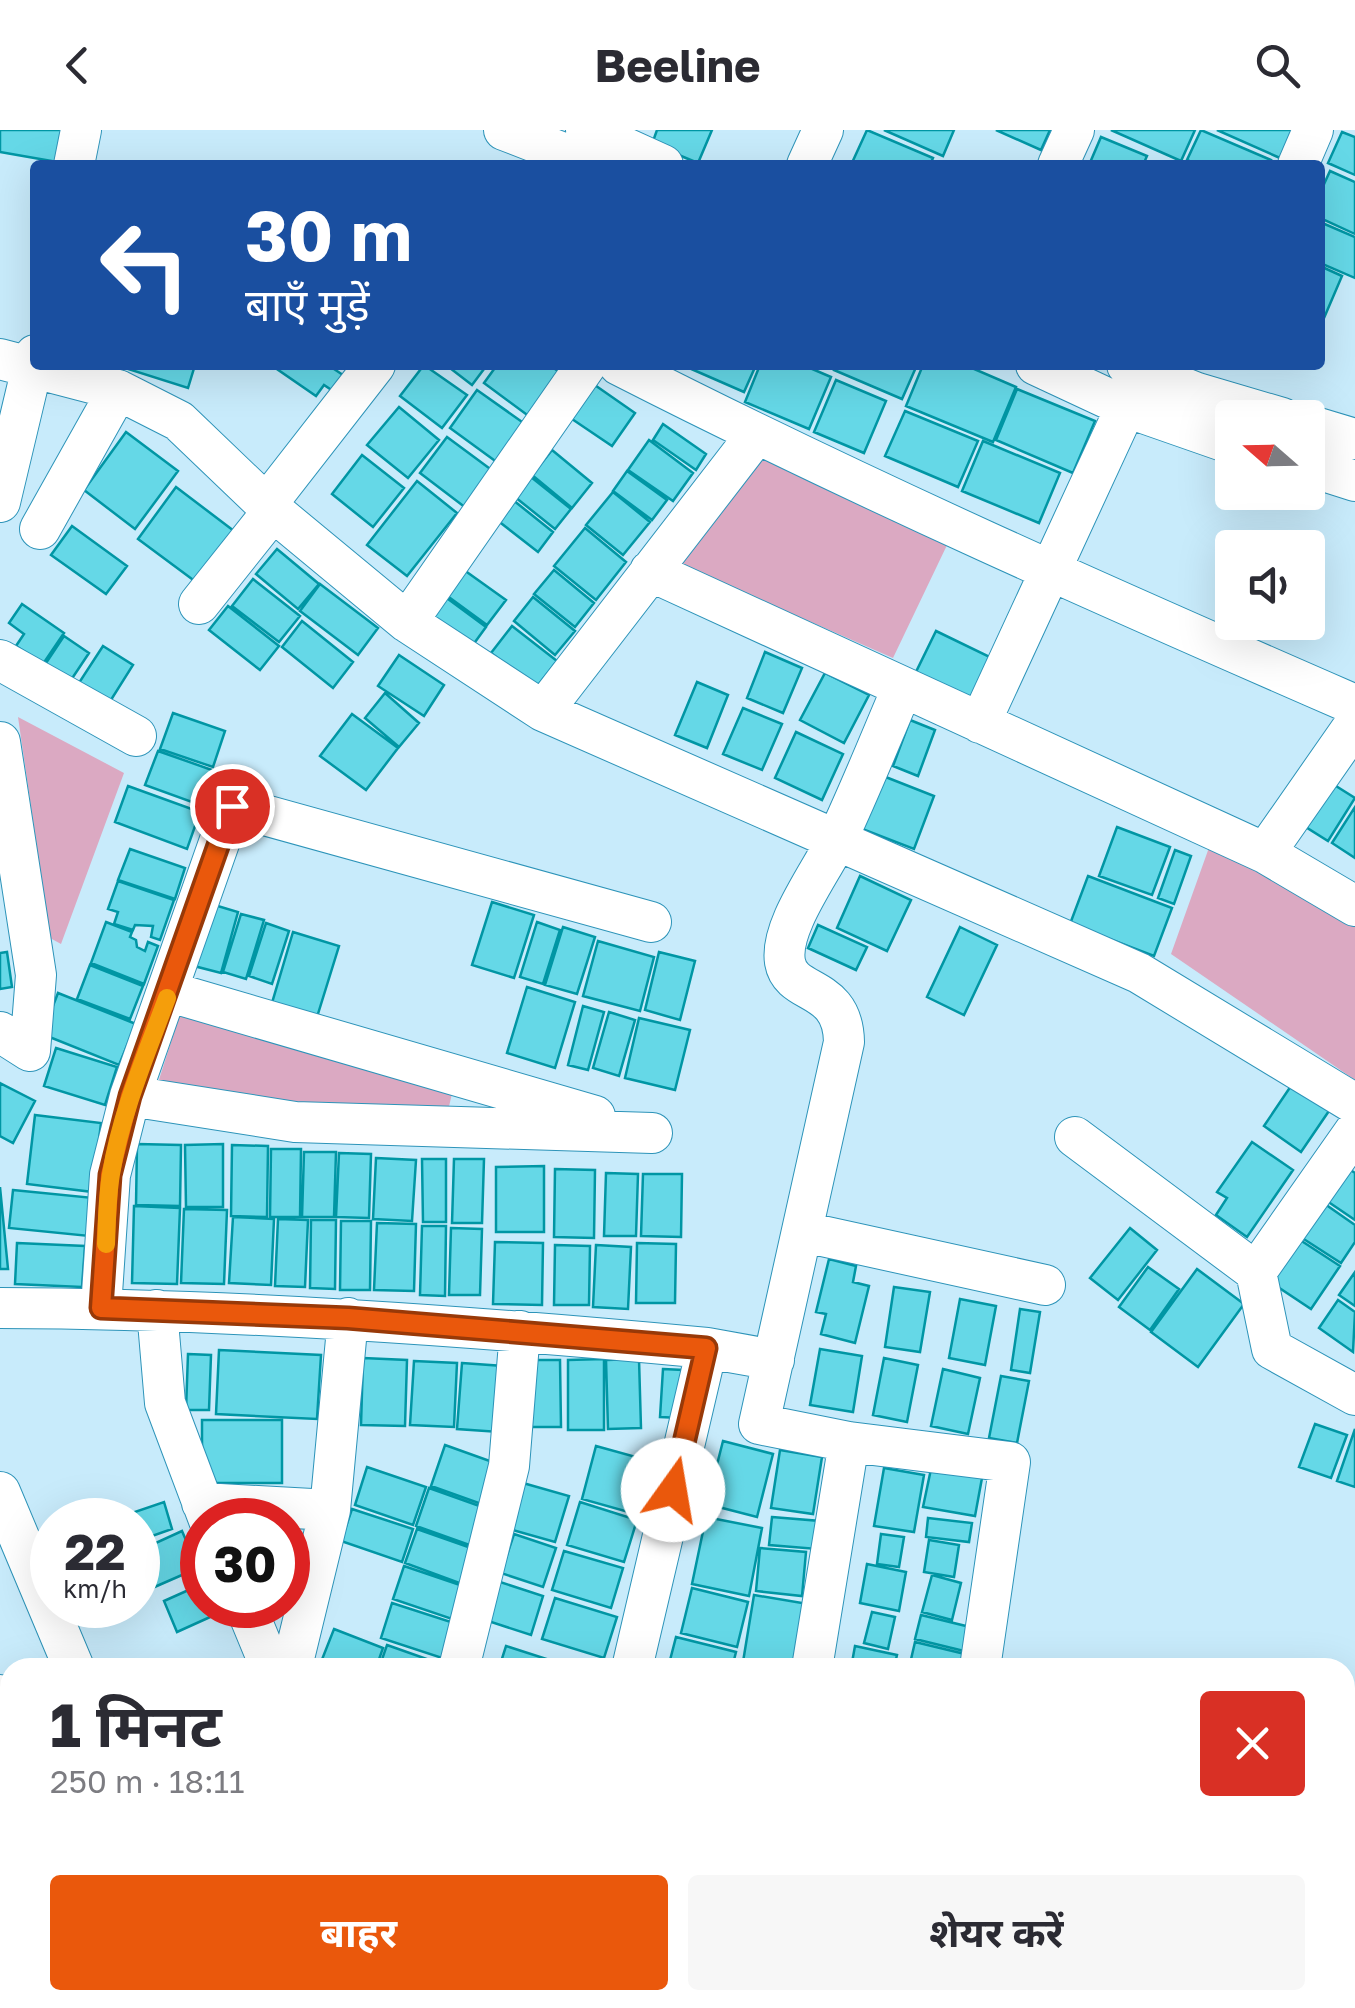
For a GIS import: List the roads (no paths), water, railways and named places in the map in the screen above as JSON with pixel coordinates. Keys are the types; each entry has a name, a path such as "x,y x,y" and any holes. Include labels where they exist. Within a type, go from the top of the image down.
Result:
{"street":[{"path":"586,130 632,153"},
{"path":"809,160 823,130"},
{"path":"1060,160 1074,130"},
{"path":"1300,160 1313,130"},
{"path":"507,143 632,153"},
{"path":"0,502 23,360"},
{"path":"55,370 118,390 179,422 270,508 407,622 543,711 1140,973 1355,1104"},
{"path":"199,604 371,370"},
{"path":"407,622 583,370"},
{"path":"629,370 1050,572 1355,705"},
{"path":"1047,370 1126,407 1196,395"},
{"path":"1138,370 1196,395 1215,421"},
{"path":"40,529 118,390"},
{"path":"980,723 1126,407"},
{"path":"1325,430 1355,439"},
{"path":"543,711 756,434"},
{"path":"1325,471 1355,480"},
{"path":"650,571 1264,852 1355,906"},
{"path":"0,660 136,736"},
{"path":"902,689 837,840 792,923 784,959 788,973 838,1008 844,1023 844,1042 759,1424 849,1442 1010,1462 981,1658"},
{"path":"1264,852 1355,724"},
{"path":"0,742 36,974 30,1051 0,1032"},
{"path":"101,1308 110,1175 130,1096 170,992 232,806 651,922"},
{"path":"130,1096 295,1122 652,1133 170,992"},
{"path":"1256,1272 1355,1131"},
{"path":"1075,1136 1256,1272 1272,1349 1355,1395"},
{"path":"804,1232 1044,1285"},
{"path":"0,1308 348,1318 706,1348 774,1360"},
{"path":"157,1310 165,1403 201,1498"},
{"path":"294,1658 330,1510 348,1318"},
{"path":"461,1658 509,1466 520,1331"},
{"path":"634,1658 706,1348"},
{"path":"814,1658 849,1442"},
{"path":"0,1492 70,1658"},
{"path":"310,1510 330,1510"},
{"path":"254,1628 267,1658"}]}
